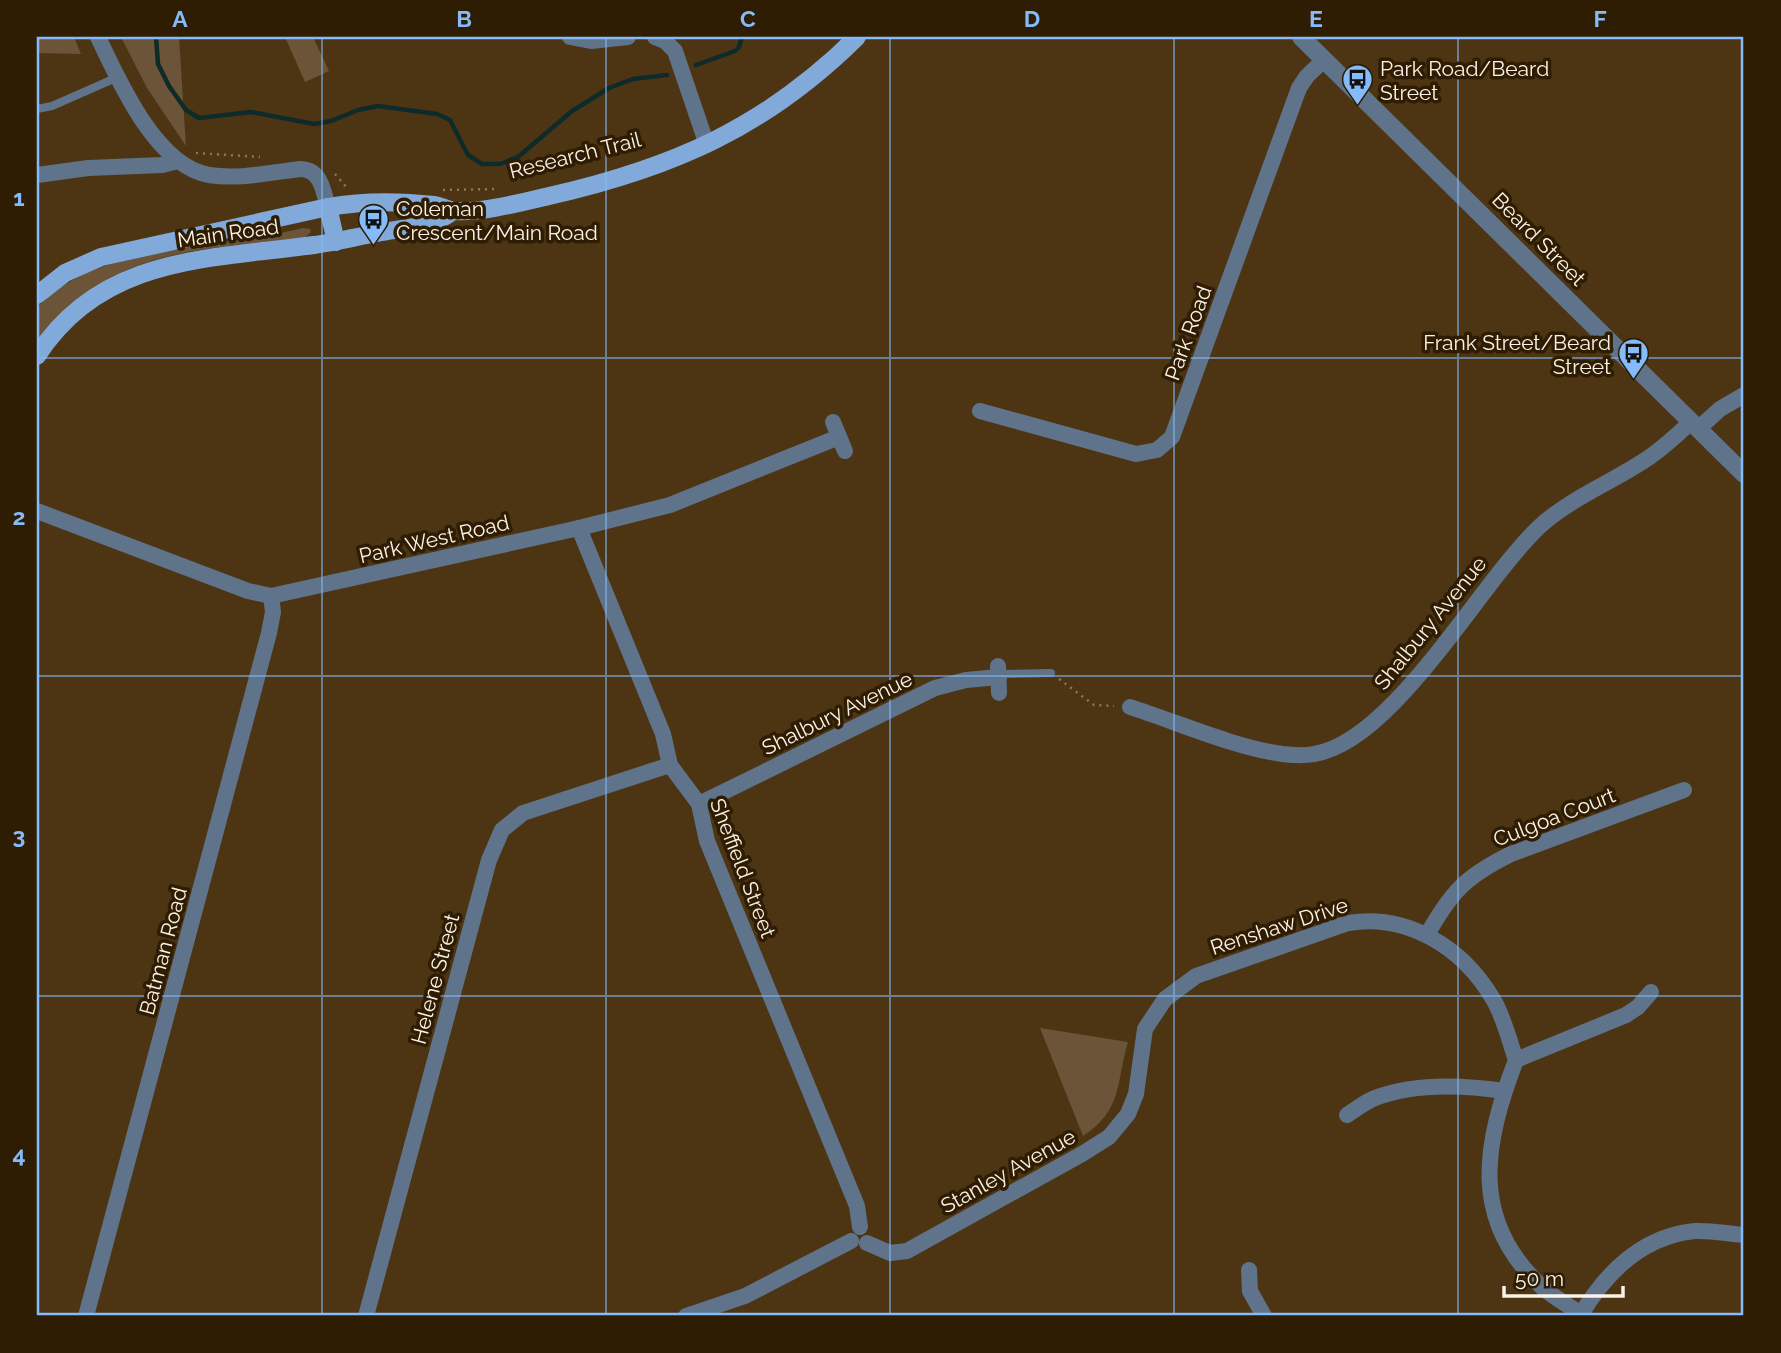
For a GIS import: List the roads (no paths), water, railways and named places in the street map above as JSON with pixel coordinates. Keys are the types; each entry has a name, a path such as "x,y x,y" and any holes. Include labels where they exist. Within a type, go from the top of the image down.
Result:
{"main road":[{"name":"Main Road","path":"37,295 65,273 101,257 328,207 387,203 434,205 453,211 510,204 598,185 656,167 707,145 750,122 796,92 857,37"},
{"path":"328,207 336,242"},
{"name":"Main Road","path":"37,356 61,326 90,300 134,276 191,260 336,242 429,223 446,217 453,211"}],"street":[{"path":"98,37 154,135 178,161 198,172 222,176 310,170 318,178 328,207"},
{"path":"570,37 583,40 628,37"},
{"path":"654,37 665,41 675,51 707,145"},
{"name":"Beard Street","path":"1305,38 1324,60 1744,474"},
{"name":"Park Road","path":"980,411 1136,454 1157,450 1172,437 1299,88 1324,60"},
{"path":"37,176 88,168 146,167 178,161"},
{"name":"Shalbury Avenue","path":"1130,707 1256,749 1284,754 1314,754 1336,746 1357,734 1392,705 1511,557 1541,526 1744,395"},
{"name":"Park West Road","path":"37,511 248,590 271,596 579,528 677,503 839,436"},
{"name":"Sheffield Street","path":"579,528 663,734 670,765 699,804 707,841 859,1211 860,1237"},
{"name":"Batman Road","path":"86,1316 270,633 273,612 271,596"},
{"name":"Shalbury Avenue","path":"699,804 935,688 966,680 999,677"},
{"name":"Helene Street","path":"366,1316 481,887 498,838 508,824 531,809 670,765"},
{"name":"Culgoa Court","path":"1427,935 1445,903 1486,866 1511,854 1685,790"},
{"name":"Renshaw Drive","path":"1138,1081 1144,1029 1165,999 1196,976 1348,923 1367,920 1411,928 1449,949 1493,999 1516,1060"},
{"path":"1651,992 1638,1007 1626,1015 1516,1060 1504,1091 1489,1155 1489,1183 1499,1230 1511,1253 1528,1273 1544,1289 1581,1315 1596,1289 1611,1272 1646,1247 1670,1236 1695,1231 1744,1235"},
{"name":"Stanley Avenue","path":"860,1237 890,1253 907,1251 1082,1154 1109,1137 1124,1121 1136,1094 1138,1081"},
{"path":"1347,1115 1373,1099 1404,1090 1454,1087 1504,1091"},
{"path":"686,1316 745,1296 860,1237"},
{"path":"1249,1270 1250,1291 1264,1316"}],"lane":[{"path":"37,110 52,106 118,76"},
{"name":"Shalbury Avenue","path":"999,677 1051,673"}],"waterway":[{"path":"156,37 158,64 169,86 186,110 199,118 251,112 314,124 378,106 437,114 450,120 468,155 482,164 500,164 518,157 572,111 609,88 633,79 667,75"},
{"path":"696,65 735,51 742,37"}],"place":[{"name":"Park Road/Beard Street","path":"1357,107"},
{"name":"Coleman Crescent/Main Road","path":"373,247"},
{"name":"Frank Street/Beard Street","path":"1634,381"}]}
